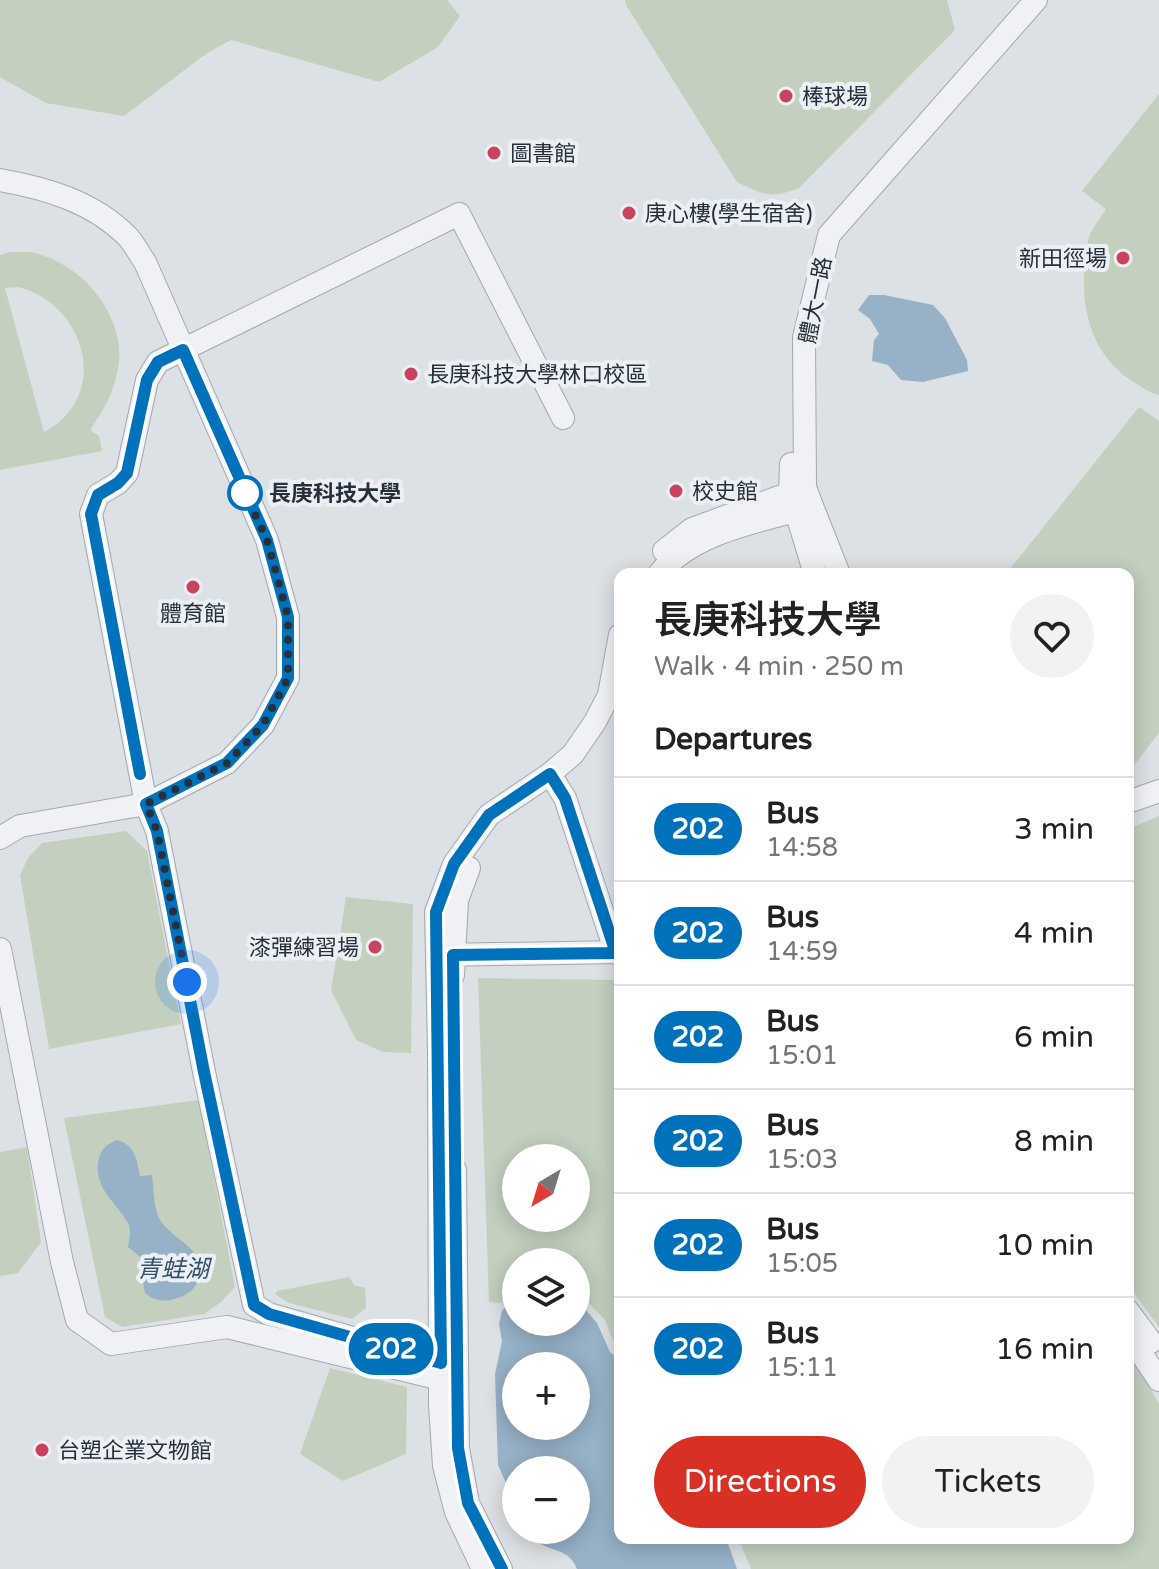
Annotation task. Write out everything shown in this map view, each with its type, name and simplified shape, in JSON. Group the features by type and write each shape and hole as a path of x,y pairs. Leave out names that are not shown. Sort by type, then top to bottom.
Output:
{"street":[{"name":"體大一路","path":"801,499 791,333 819,225 1015,0"},
{"name":"體大一路","path":"801,499 804,337 829,235 1036,0"},
{"path":"0,180 40,187 92,209 128,237 145,262 267,540 288,617 288,678 263,725 227,763 146,804 20,826 0,838"},
{"path":"446,1371 269,1314 254,1305 157,831 146,804 91,514 98,495 118,483 127,473 147,380 158,362 459,214 563,418"},
{"path":"649,568 673,542 692,529 801,499"},
{"path":"666,568 682,553 719,533 801,499"},
{"path":"801,499 814,568"},
{"path":"801,499 836,568"},
{"path":"554,779 595,722 609,695 614,668"},
{"path":"483,1569 456,1512 444,1466 445,956 465,874 497,828 554,779 583,761 614,711"},
{"path":"554,779 565,798 614,940"},
{"path":"1134,800 1159,791"},
{"path":"0,949 62,1262 77,1320 111,1344 227,1327 446,1371"},
{"path":"445,956 614,952"},
{"path":"1134,1319 1159,1353"},
{"path":"1134,1343 1159,1380"},
{"path":"446,1371 468,1503 501,1569"}],"green space":[{"path":"0,0 447,0 460,16 438,47 379,82 231,40 207,53 124,116 46,103 0,77"},
{"name":"棒球場","path":"625,0 947,0 955,30 799,188 781,194 768,194 737,182"},
{"name":"新田徑場","path":"1159,94 1159,395 1120,372 1096,341 1085,303 1085,262 1089,237 1106,209 1082,191"},
{"path":"28,252 51,259 83,279 107,309 119,344 119,362 109,398 90,430 99,436 102,451 0,470 0,255","holes":["18,287 41,297 60,312 74,331 82,352 84,375 78,397 65,416 44,432 5,288"]},
{"path":"1139,407 1159,421 1159,733 1134,765 1134,568 1011,568"},
{"path":"1159,816 1159,1327 1134,1293 1134,826"},
{"path":"126,831 147,851 181,1024 49,1049 20,875 28,858 42,843"},
{"name":"漆彈練習場","path":"346,897 413,904 411,1053 383,1052 356,1040 331,990"},
{"path":"478,978 614,980 614,1342 605,1320 590,1304 590,1248 502,1248 502,1302 489,1302"},
{"path":"199,1100 235,1287 204,1314 122,1327 105,1317 64,1118"},
{"path":"27,1147 41,1242 18,1273 0,1276 0,1152"},
{"path":"349,1277 354,1285 365,1288 366,1308 352,1319 289,1303 275,1294 277,1291"},
{"path":"1134,1361 1159,1404 1159,1569 751,1569 741,1544 1134,1544"},
{"path":"330,1368 407,1387 406,1454 343,1481 300,1454"}],"water":[{"path":"869,295 933,305 945,318 967,360 968,371 923,382 901,380 888,365 872,361 874,340 879,334 870,319 858,310"},
{"name":"青蛙湖","path":"117,1140 131,1149 140,1176 152,1175 155,1202 164,1226 195,1253 199,1261 201,1270 196,1285 181,1297 162,1301 145,1293 142,1276 138,1273 146,1261 128,1247 129,1226 107,1195 98,1172 102,1151"},
{"path":"502,1311 502,1336 590,1336 590,1315 614,1356 614,1544 728,1544 737,1569 577,1569 567,1556 542,1544 590,1544 590,1456 502,1456 502,1474 498,1465 495,1374 502,1341 499,1324"}],"bus line":[{"name":"202","path":"140,774 91,514 98,495 118,483 127,473 147,380 158,362 183,350 267,540 288,617 288,678 263,725 227,763 146,804 157,831 254,1305 269,1314 441,1363 436,912 454,864 489,815 550,774 565,798 581,841 614,947"},
{"name":"202","path":"502,1569 468,1503 458,1448 453,955 614,953"}],"place":[{"name":"棒球場","path":"786,96"},
{"name":"圖書館","path":"494,153"},
{"name":"庚心樓(學生宿舍)","path":"629,213"},
{"name":"新田徑場","path":"1123,258"},
{"name":"長庚科技大學林口校區","path":"411,374"},
{"name":"校史館","path":"676,491"},
{"name":"長庚科技大學","path":"245,493"},
{"name":"體育館","path":"193,587"},
{"name":"漆彈練習場","path":"375,947"},
{"name":"台塑企業文物館","path":"42,1450"}],"route":[{"path":"187,982 157,831 146,804 227,763 263,725 288,678 288,617 267,540 245,493"}]}
